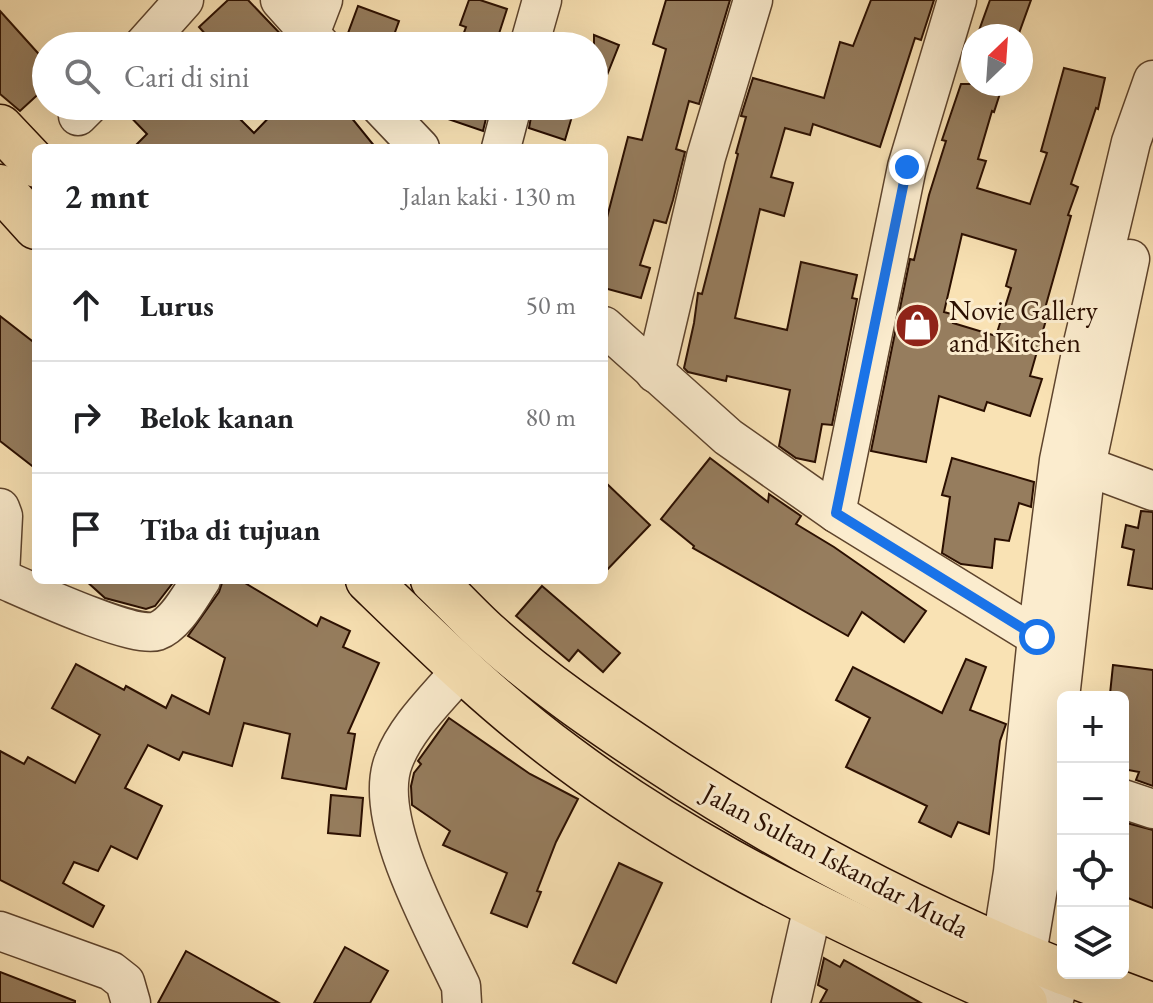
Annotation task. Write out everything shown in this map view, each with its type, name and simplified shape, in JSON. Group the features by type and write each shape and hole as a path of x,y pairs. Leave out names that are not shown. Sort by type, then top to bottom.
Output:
{"highway":[{"path":"0,127 32,161"},
{"path":"0,187 32,223"},
{"name":"Jalan Sultan Iskandar Muda","path":"372,584 460,671 567,757 715,855 813,906 1035,980 1146,1003"},
{"name":"Jalan Sultan Iskandar Muda","path":"437,584 489,636 589,715 734,811 1035,980"}],"street":[{"path":"155,32 184,0"},
{"path":"280,0 318,27"},
{"path":"533,32 542,0"},
{"path":"655,373 706,157 753,0"},
{"path":"836,513 907,167 957,0"},
{"path":"1058,763 1096,346 1131,142 1153,80"},
{"path":"393,120 416,144"},
{"path":"502,144 508,120"},
{"path":"1035,980 1013,872 1059,460 1151,176"},
{"path":"608,330 728,437 836,513 1037,637"},
{"path":"1086,466 1153,491"},
{"path":"0,508 3,516 0,576 128,628 155,632 170,624 198,584"},
{"path":"460,671 414,727 393,761 388,803 400,851 461,986 462,1003"},
{"path":"1035,980 1057,777"},
{"path":"1129,801 1153,809"},
{"path":"791,1003 813,906"},
{"path":"0,931 111,971 125,982 131,1003"}],"building":[{"path":"228,0 248,0 279,32 203,32 199,27"},
{"path":"469,0 480,0 507,9 500,32 464,32 466,27 460,25"},
{"path":"666,0 730,0 699,104 689,101 676,149 685,152 666,223 654,220 640,265 650,268 641,298 608,289 608,214 628,137 642,140 666,49 653,44"},
{"path":"871,0 934,0 921,40 915,38 880,147 813,124 810,135 785,128 771,177 793,183 784,216 760,209 735,318 787,330 801,262 857,275 852,298 857,299 832,425 822,424 815,462 796,458 779,446 790,390 727,376 726,381 688,372 684,368 698,293 702,294 738,154 746,117 741,116 753,78 824,98 840,42 853,46"},
{"path":"990,0 1031,0 1022,24 981,24"},
{"path":"358,6 399,21 395,32 348,32"},
{"path":"0,11 32,46 32,100 20,111 0,94"},
{"path":"608,41 619,45 608,72"},
{"path":"1064,68 1105,78 1098,109 1071,184 1078,187 1068,215 1071,216 1030,376 1042,379 1030,416 987,402 984,411 939,396 926,462 871,451 910,259 914,260 946,141 942,140 961,84 961,96 999,96 978,159 986,161 977,188 1030,204 1047,153 1041,151","holes":["962,234 1016,250 1006,286 1011,288 996,336 953,323 955,315 944,312"]},
{"path":"134,120 241,120 254,133 267,120 353,120 373,144 137,144 147,134"},
{"path":"451,120 486,120 483,131"},
{"path":"530,120 571,120 565,140 529,128"},
{"path":"0,316 32,341 32,466 0,441"},
{"path":"710,458 768,502 769,494 801,516 796,524 926,611 904,642 862,612 848,636 693,548 661,519"},
{"path":"952,458 1034,482 1031,507 1019,503 1009,541 995,539 992,568 961,564 942,553 950,497 942,495"},
{"path":"608,485 650,525 608,569"},
{"path":"1141,511 1153,512 1153,589 1128,585 1134,550 1122,547 1126,525 1138,528"},
{"path":"89,584 172,584 155,606 146,609 105,598"},
{"path":"222,584 247,584 317,626 321,617 350,631 343,647 379,663 348,733 355,734 346,789 282,778 290,734 244,723 232,766 183,752 179,760 148,745 125,788 162,806 137,859 111,846 98,871 74,862 63,883 104,906 93,927 0,880 0,751 24,764 28,757 75,783 100,735 52,708 76,664 166,708 172,695 209,714 225,658 188,636"},
{"path":"542,586 620,653 603,672 578,650 569,661 516,616"},
{"path":"966,659 986,667 970,710 1006,724 1000,741 989,834 958,822 951,837 919,822 927,806 846,767 870,718 836,700 853,667 942,713"},
{"path":"1113,665 1153,670 1153,786 1136,780 1139,772 1129,770 1129,691 1110,691"},
{"path":"449,718 530,774 578,799 556,842 527,927 491,913 507,873 443,845 450,831 412,805 411,786 414,773 421,764 418,761"},
{"path":"331,795 363,798 360,836 328,833"},
{"path":"1129,824 1153,830 1153,908 1129,898"},
{"path":"619,863 662,883 616,983 573,963"},
{"path":"345,947 388,971 370,1003 314,1003"},
{"path":"186,951 279,1003 158,1003"},
{"path":"824,958 840,967 844,960 921,1003 820,1003 827,990 818,985"},
{"path":"0,972 75,1001 75,1003 0,1003"}],"place":[{"name":"Novie Gallery and Kitchen","path":"918,326"}],"route":[{"path":"907,167 836,513 1037,637"}]}
